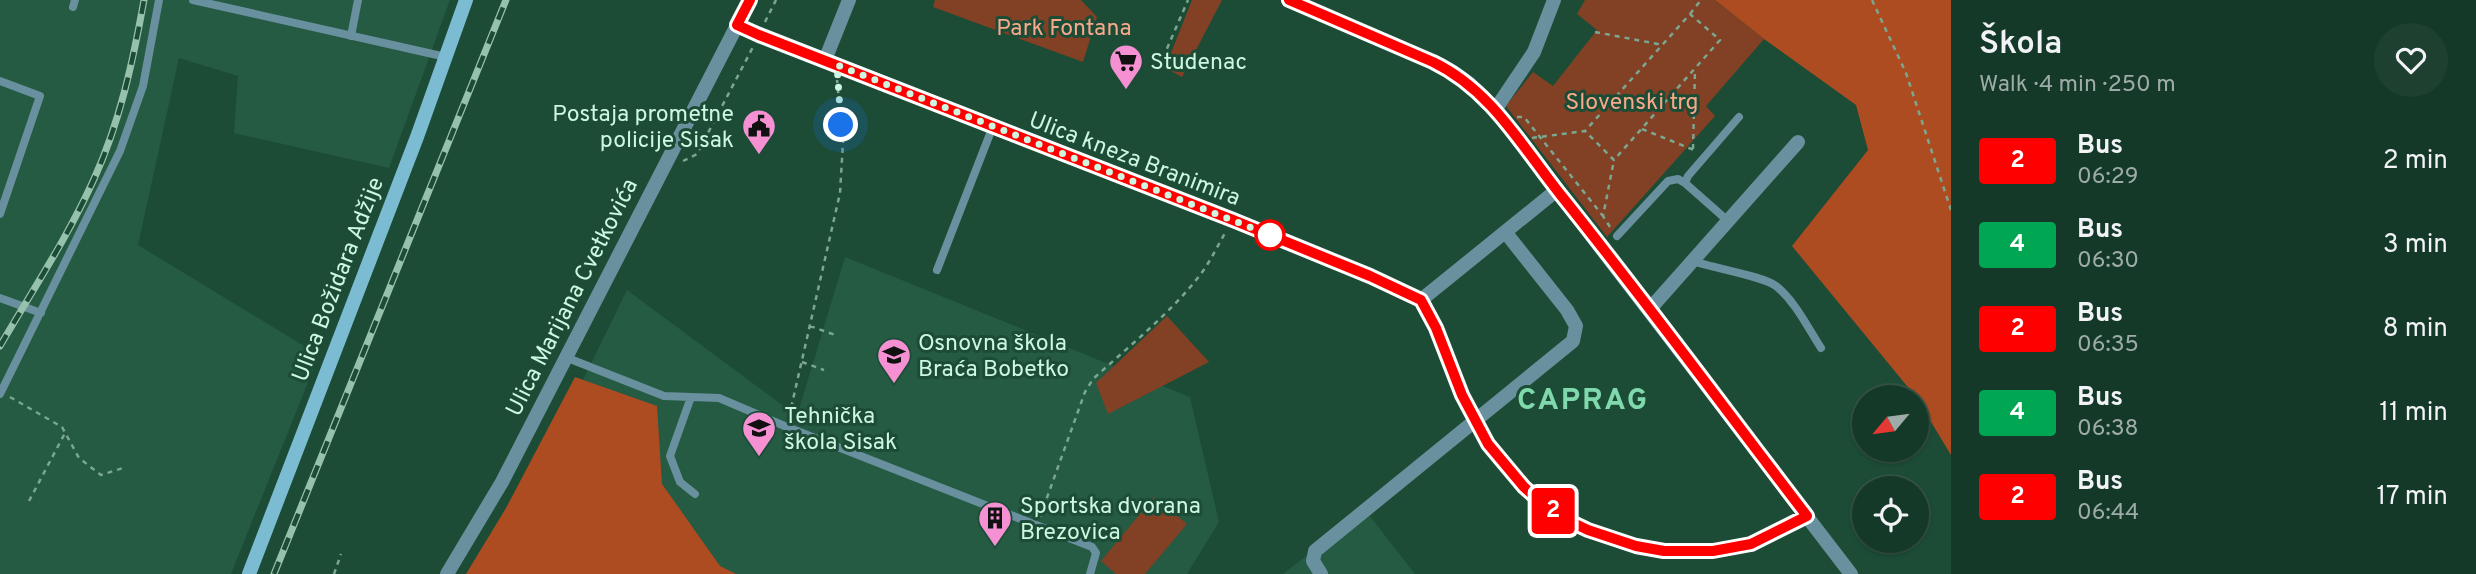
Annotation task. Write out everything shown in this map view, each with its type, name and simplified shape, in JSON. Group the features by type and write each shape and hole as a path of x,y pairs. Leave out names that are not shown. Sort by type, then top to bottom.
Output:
{"main road":[{"name":"Ulica Božidara Adžije","path":"249,574 466,0"}],"street":[{"name":"Ulica Marijana Cvetkovića","path":"447,574 502,482 750,0"},
{"path":"831,63 849,0"},
{"path":"1495,110 1534,52 1555,0"},
{"path":"1292,1 1452,71 1479,92 1851,574"},
{"name":"Ulica kneza Branimira","path":"737,25 1233,220 1370,276 1421,300"},
{"path":"1649,310 1797,142"},
{"path":"1557,190 1421,300 1433,321 1462,395 1488,444 1506,468 1542,503 1567,520 1628,544 1664,551 1733,548 1766,538 1807,516"},
{"path":"1321,574 1314,561 1315,551 1576,336 1576,326 1567,310 1506,233"}],"lane":[{"path":"1,392 120,151 143,86 159,0"},
{"path":"194,0 446,57"},
{"path":"351,36 358,0"},
{"path":"0,81 40,96 0,214"},
{"path":"1685,183 1688,176 1739,117"},
{"path":"937,270 993,127"},
{"path":"1614,233 1668,181 1678,179 1728,221"},
{"path":"1693,261 1776,286 1788,298 1821,348"},
{"path":"0,298 41,313"},
{"path":"565,358 664,396 719,398 1094,548 1095,558 1090,574"},
{"path":"691,397 670,456 680,482 695,494"}],"path":[{"path":"678,164 697,154 776,0"},
{"path":"1159,67 1188,0"},
{"path":"1530,138 1585,131 1701,0"},
{"path":"1872,0 1906,73 1951,210"},
{"path":"1603,216 1614,160 1720,40 1690,14"},
{"path":"1594,32 1663,45"},
{"path":"786,427 840,193 844,142 831,63"},
{"path":"1642,129 1693,149 1696,69"},
{"path":"1514,118 1524,117 1614,233"},
{"path":"1585,131 1614,160"},
{"path":"1037,527 1084,392 1093,379 1173,306 1201,273 1233,220"},
{"path":"810,326 838,336"},
{"path":"802,362 824,370"},
{"path":"1,392 62,427 79,458 101,475 126,467"},
{"path":"29,501 65,433"},
{"path":"334,574 341,554"}],"shaded area":[{"path":"0,0 450,0 389,168 234,133 238,76 179,58 138,245 319,355 231,574 0,574"},
{"path":"1715,0 1951,0 1951,455 1929,419 1929,385 1906,385 1792,246 1868,150 1856,105"},
{"path":"845,257 1190,397 1219,522 1187,574 711,574 580,386 627,290 797,416"},
{"path":"575,377 657,406 662,484 720,566 736,574 466,574 506,508"},
{"path":"1365,510 1415,574 1283,574"}],"green space":[{"name":"Park Fontana","path":"935,0 1081,0 1097,17 1083,62 933,7"},
{"path":"1192,0 1222,0 1182,77 1165,68"},
{"name":"Slovenski trg","path":"1585,0 1715,0 1764,39 1706,106 1715,116 1607,237 1506,106 1533,72 1553,86 1597,30 1577,14"},
{"path":"1167,316 1209,362 1108,414 1096,383"},
{"path":"1154,497 1187,524 1145,574 1116,574 1101,561"}],"railway":[{"path":"0,346 73,222 94,179 125,91 144,0"},
{"path":"274,574 506,0"}],"bus line":[{"name":"2","path":"750,0 737,25 759,35 1233,220 1370,276 1421,300 1430,314 1462,395 1488,444 1524,487 1567,520 1605,537 1636,546 1690,552 1751,544 1807,516 1574,211 1479,92 1452,71 1289,0"}],"place":[{"name":"Studenac","path":"1126,91"},
{"name":"Postaja prometne policije Sisak","path":"759,156"},
{"name":"Osnovna škola Braća Bobetko","path":"894,385"},
{"name":"Tehnička škola Sisak","path":"759,458"},
{"name":"Sportska dvorana Brezovica","path":"995,548"}],"district":[{"name":"CAPRAG","path":"1583,399"}],"route":[{"path":"841,125 837,65 1270,235"}]}
